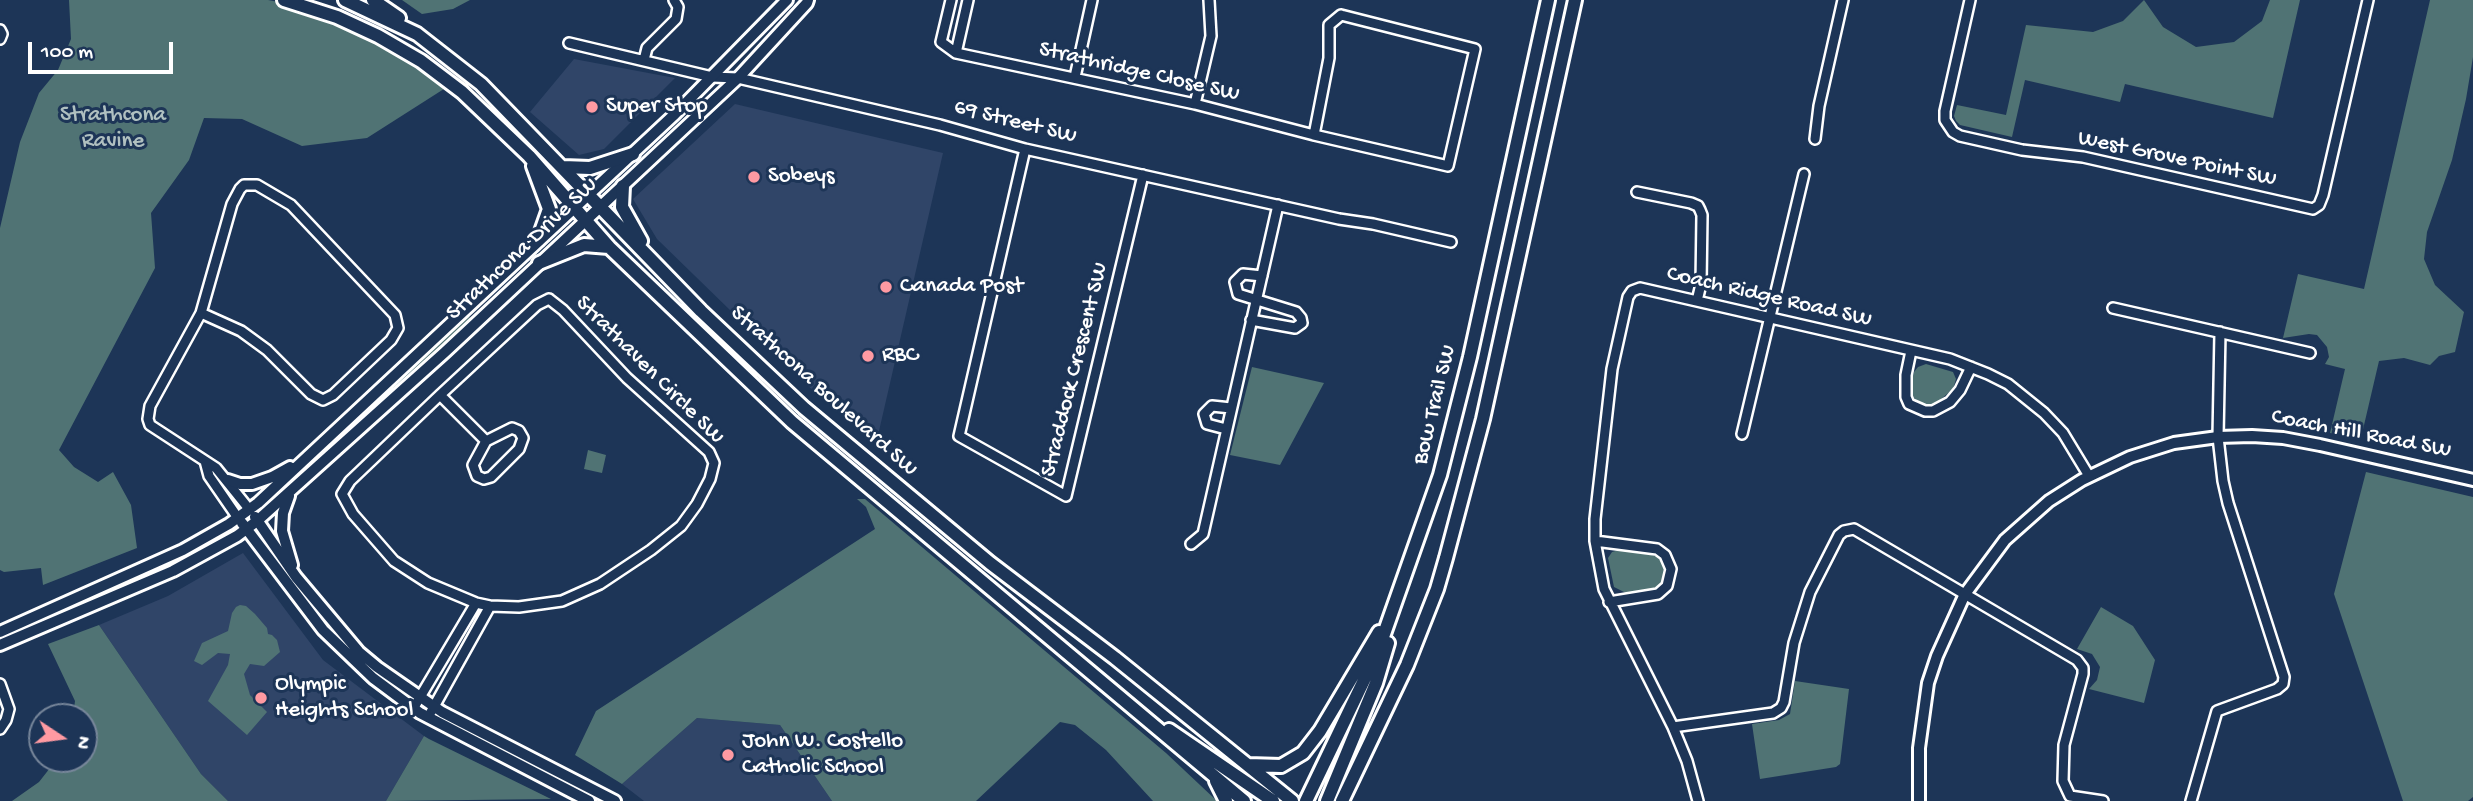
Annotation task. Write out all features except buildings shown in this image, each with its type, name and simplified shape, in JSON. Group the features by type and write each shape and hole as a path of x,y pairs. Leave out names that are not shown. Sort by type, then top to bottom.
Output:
{"main road":[{"path":"284,0 337,17"},
{"name":"Strathcona Boulevard SW","path":"343,0 417,34 481,84 745,353 872,466 1009,578 1115,658 1292,801"},
{"path":"373,0 417,34"},
{"name":"Bow Trail SW","path":"1306,801 1358,695 1395,608 1440,475 1457,412 1548,0"},
{"name":"Bow Trail SW","path":"1345,797 1407,665 1437,589 1483,419 1575,0"},
{"name":"Strathcona Boulevard SW","path":"337,17 378,36 421,61 474,103 529,156 609,247 792,422 1244,801"},
{"path":"563,167 590,168 633,154"},
{"path":"529,156 549,209 538,240"},
{"path":"622,186 622,207 657,265"},
{"path":"539,263 584,245 609,247"},
{"path":"1247,765 1281,766 1303,753 1320,731 1395,608"},
{"path":"1327,801 1386,655 1395,608"},
{"path":"1117,693 1272,801"},
{"path":"1214,778 1226,801"}],"street":[{"path":"337,17 343,0"},
{"path":"643,60 647,48 676,19 678,8 674,0"},
{"name":"Strathcona Drive SW","path":"0,632 161,561 238,518 323,443 633,154 787,0"},
{"name":"Strathcona Drive SW","path":"0,645 173,571 204,555 257,521 290,494 738,79 808,0"},
{"path":"951,0 941,42 956,53 968,0"},
{"path":"1075,77 1092,0"},
{"path":"1195,104 1212,36 1209,0"},
{"path":"1815,139 1819,106 1843,0"},
{"name":"West Grove Point SW","path":"1970,0 1945,111 1945,120 1953,132 2022,150 2083,158 2313,209 2319,205 2323,195 2368,0"},
{"name":"Strathridge Close SW","path":"956,53 1195,104 1314,135 1448,166 1475,49 1341,15 1329,25 1329,58 1314,135"},
{"path":"0,30 0,39"},
{"name":"69 Street SW","path":"569,43 712,77 738,79 940,125 1025,149 1451,242"},
{"name":"Straddock Crescent SW","path":"1025,149 959,436 1066,496 1143,175"},
{"path":"1742,434 1804,174"},
{"path":"201,313 241,331 267,350 312,394 323,400 333,395 391,340 398,328 395,316 302,215 282,199 257,185 244,185 235,195 201,313 150,406 148,419 150,425 205,460 228,480 296,577 359,652 421,699 430,712"},
{"path":"1637,192 1698,206 1703,215 1701,284 1697,301"},
{"path":"1191,544 1203,534 1278,205"},
{"path":"1251,320 1295,328 1302,323 1296,312 1238,294 1235,282 1243,274 1262,276"},
{"name":"Coach Ridge Road SW","path":"1698,801 1688,761 1673,727 1609,602 1600,573 1595,541 1595,519 1612,369 1629,293 1640,288 1950,359 1971,367 2008,384 2044,413 2070,443 2089,476"},
{"name":"Strathaven Circle SW","path":"549,299 563,310 627,378 709,452 714,463 710,479 697,504 681,526 600,584 562,601 519,607 476,603 428,583 394,561 353,514 342,494 350,481 440,395 537,305 549,299"},
{"path":"2113,308 2309,353"},
{"path":"2191,801 2217,711 2277,689 2283,684 2284,677 2228,503 2221,467 2218,437 2220,332"},
{"path":"1911,351 1906,375 1906,397 1909,404 1925,411 1933,411 1950,402 1960,390 1971,367"},
{"path":"440,395 486,442"},
{"path":"1226,429 1207,424 1204,414 1212,406 1231,408"},
{"path":"512,428 519,431 523,438 519,449 492,477 484,479 477,476 472,465 486,442 512,428"},
{"name":"Coach Hill Road SW","path":"1919,801 1919,748 1928,683 1965,594 1988,561 2022,524 2049,501 2089,476 2146,451 2174,443 2218,437 2283,438 2473,480"},
{"path":"228,480 246,485 272,477 323,443"},
{"path":"205,460 209,476 238,518 323,630 373,678 413,709 430,712 589,801"},
{"path":"290,494 283,513 282,531 296,577"},
{"path":"1673,727 1773,713 1781,708 1794,643 1817,577 1839,535 1844,531 1857,530 2080,664 2083,674 2064,745 2063,781 2070,796 2103,801"},
{"path":"1595,541 1657,549 1665,555 1671,569 1667,586 1658,594 1609,602"},
{"path":"413,709 476,603"},
{"path":"430,712 490,606"},
{"path":"0,684 9,709 0,729"},
{"path":"575,792 615,801"}],"shaded area":[{"path":"574,59 675,78 604,149 579,155 530,112"},
{"path":"735,104 943,153 876,444 807,385 657,239 633,199"},
{"name":"Olympic Heights School","path":"243,553 323,660 424,736 386,801 228,801 201,774 99,625 168,596"},
{"name":"John W. Costello Catholic School","path":"697,718 780,725 832,801 644,801 622,784"}],"green space":[{"name":"Strathcona Ravine","path":"69,0 268,0 284,3 363,33 423,68 447,87 367,138 302,146 242,119 204,118 189,160 151,213 155,268 59,450 74,467 98,482 113,472 131,505 137,548 43,585 41,568 4,572 0,570 0,228 20,142 39,93 58,70 71,39"},
{"path":"402,0 470,0 453,9 422,14"},
{"path":"2144,0 2163,27 2196,47 2234,42 2262,21 2270,0 2300,0 2273,118 2125,84 2120,102 2025,80 2012,137 1960,125 1956,121 1954,116 1957,105 2006,115 2026,25 2093,32 2123,21"},
{"path":"2430,0 2473,0 2473,57 2466,99 2452,160 2427,232 2424,259 2435,285 2464,312 2455,352 2439,356 2430,365 2404,358 2379,361 2361,438 2330,433 2345,369 2325,364 2329,357 2327,347 2317,335 2283,338 2298,274 2364,289"},
{"path":"467,314 470,318 448,341 367,417 364,414"},
{"path":"1926,364 1953,372 1956,379 1953,389 1934,405 1920,403 1909,389 1914,372"},
{"path":"1252,367 1324,383 1280,465 1230,455"},
{"path":"588,450 606,455 602,473 584,469"},
{"path":"2366,472 2473,497 2473,797 2468,801 2403,801 2334,594"},
{"path":"857,499 865,499 1166,753 1217,801 1153,801 1106,750 1075,725 1060,722 976,801 832,801 780,725 697,718 622,784 575,755 596,711 875,529 866,507"},
{"path":"1622,549 1656,556 1665,565 1664,581 1655,588 1626,593 1614,587 1608,558 1612,552"},
{"path":"140,574 143,578 0,642 0,636"},
{"path":"240,605 246,606 267,628 268,634 277,640 280,652 264,666 250,664 244,674 250,695 267,712 247,735 208,701 228,665 230,654 218,653 202,665 194,661 202,643 228,631 232,613"},
{"path":"2101,607 2133,626 2155,660 2144,703 2089,689 2097,680 2100,667 2092,654 2077,649"},
{"path":"99,625 201,774 228,801 12,801 39,782 46,773 98,773 98,703 75,703 48,644"},
{"path":"1795,681 1849,689 1840,764 1836,767 1760,779 1752,724 1779,720 1790,714"},
{"path":"424,736 429,739 551,799 386,801"}],"place":[{"name":"Super Stop","path":"592,107"},
{"name":"Sobeys","path":"754,177"},
{"name":"Canada Post","path":"886,287"},
{"name":"RBC","path":"868,356"},
{"name":"Olympic Heights School","path":"261,698"},
{"name":"John W. Costello Catholic School","path":"728,755"}]}
